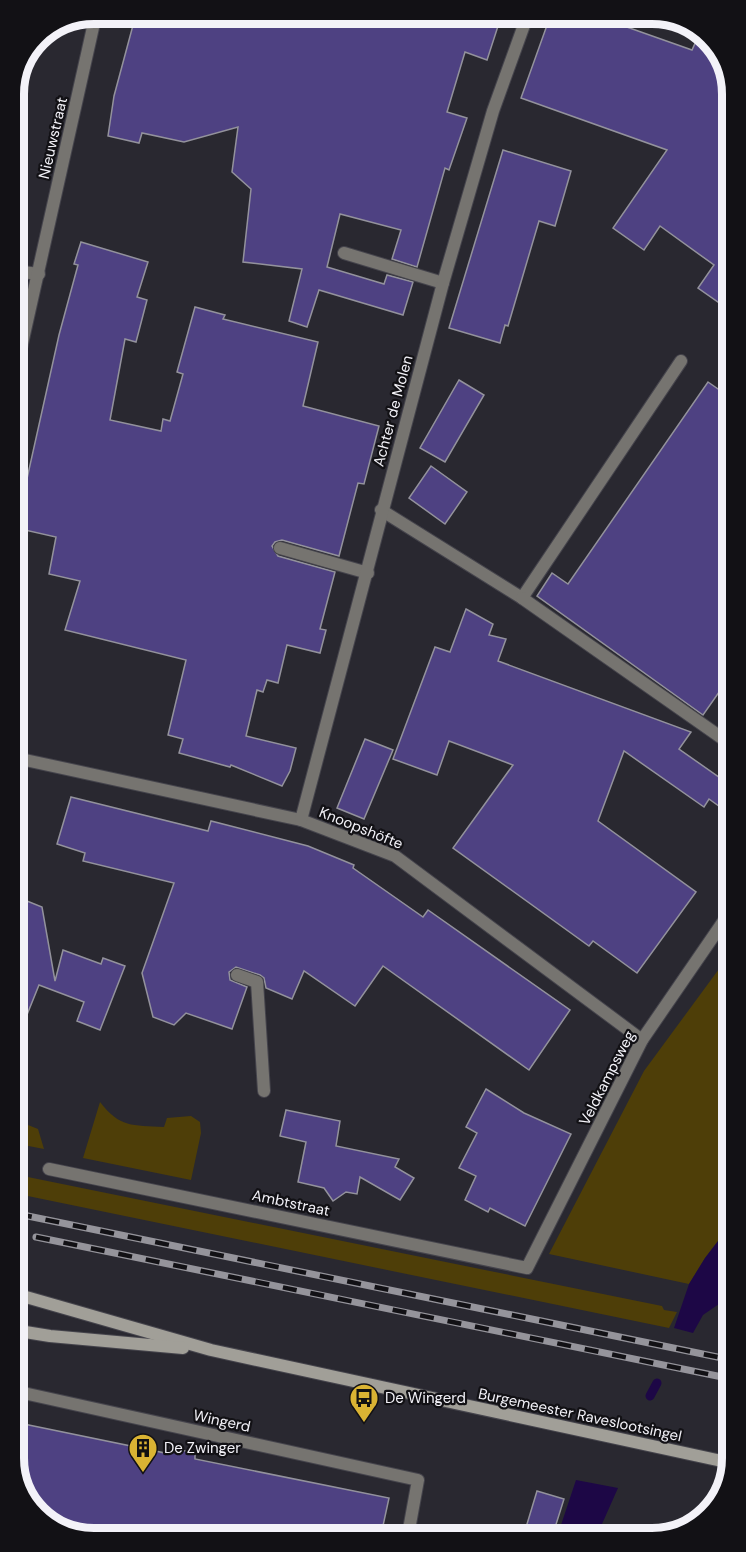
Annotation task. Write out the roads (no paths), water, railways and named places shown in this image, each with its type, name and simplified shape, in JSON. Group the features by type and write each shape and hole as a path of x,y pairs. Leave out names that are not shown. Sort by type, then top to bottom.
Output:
{"main road":[{"name":"Burgemeester Raveslootsingel","path":"24,1296 211,1350 722,1461"},
{"name":"Burgemeester Raveslootsingel","path":"24,1332 211,1350"}],"street":[{"name":"Nieuwstraat","path":"24,337 94,24"},
{"name":"Achter de Molen","path":"301,820 368,573 381,510 443,283 493,111 524,24"},
{"path":"344,253 443,283"},
{"path":"24,272 39,274"},
{"path":"522,598 681,361"},
{"path":"381,510 522,598 722,737"},
{"path":"280,548 368,573"},
{"name":"Knoopshöfte","path":"24,760 301,820 395,856 642,1040"},
{"name":"Veldkampsweg","path":"527,1268 642,1040 722,924"},
{"path":"237,975 257,982 264,1091"},
{"name":"Ambtstraat","path":"49,1169 527,1268"},
{"name":"Wingerd","path":"24,1393 418,1480 409,1528"}],"waterway":[{"path":"650,1396 657,1383"}],"railway":[{"path":"24,1215 722,1358"},
{"path":"36,1237 722,1377"}],"place":[{"name":"De Wingerd","path":"364,1424"},
{"name":"De Zwinger","path":"143,1474"}]}
